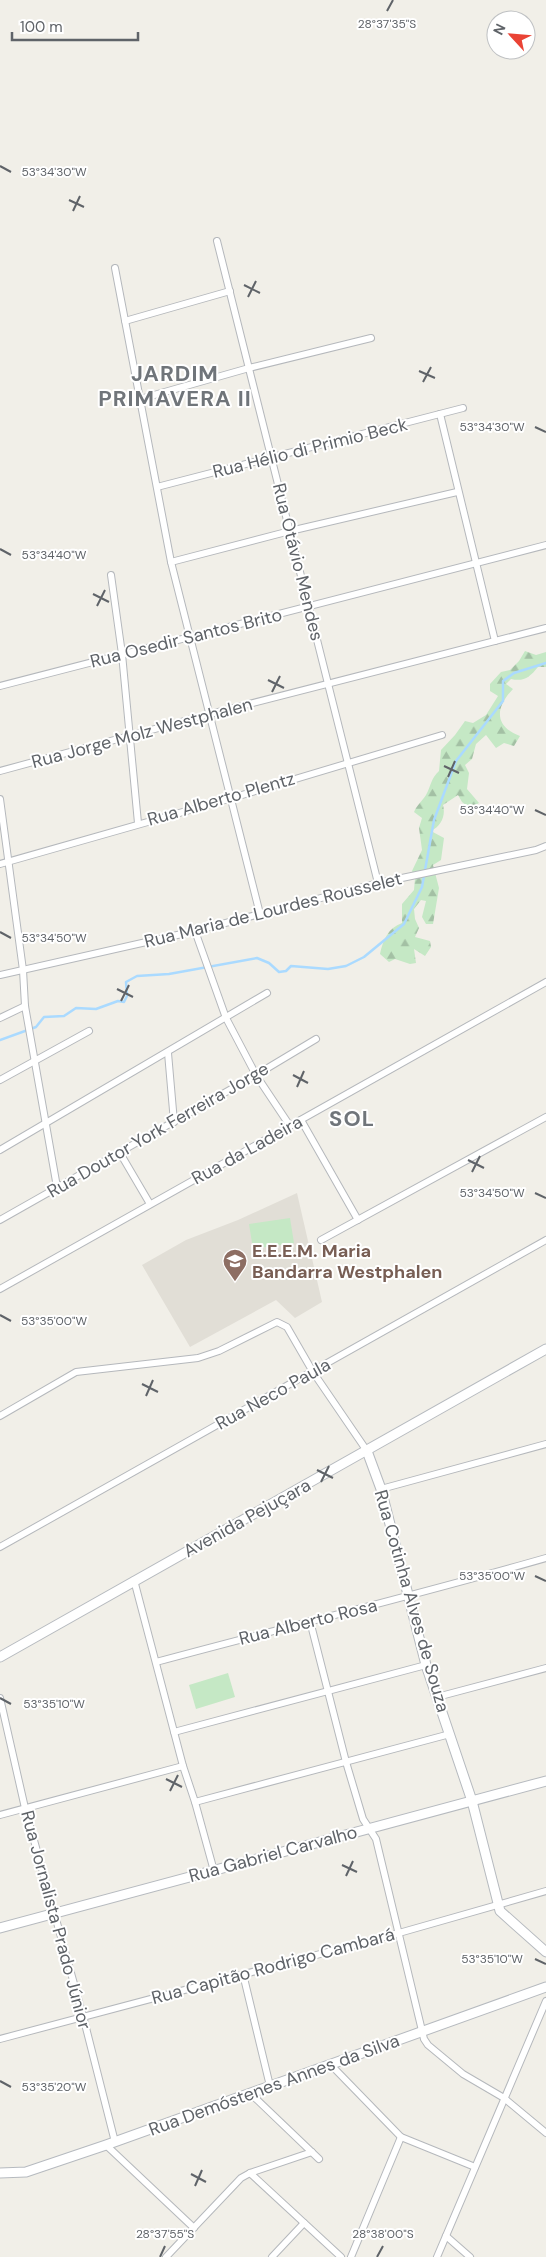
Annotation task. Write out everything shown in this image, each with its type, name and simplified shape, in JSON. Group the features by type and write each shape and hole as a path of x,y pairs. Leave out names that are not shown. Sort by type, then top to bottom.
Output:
{"street":[{"name":"Rua Otávio Mendes","path":"217,241 378,883"},
{"path":"114,268 171,562 260,914"},
{"path":"125,321 230,291"},
{"path":"140,399 249,368 371,338"},
{"name":"Rua Hélio di Primio Beck","path":"157,487 463,408"},
{"path":"440,414 495,641"},
{"path":"171,562 290,531 458,492"},
{"name":"Rua Osedir Santos Brito","path":"0,686 546,545"},
{"path":"111,575 122,654 138,823"},
{"name":"Rua Jorge Molz Westphalen","path":"0,771 210,714 546,628"},
{"name":"Rua Alberto Plentz","path":"0,864 138,823 232,798 442,735"},
{"path":"0,799 24,970 26,1006 57,1188"},
{"name":"Rua Maria de Lourdes Rousselet","path":"0,975 195,931 378,883 536,850 546,846"},
{"path":"195,931 226,1018 256,1075 290,1126"},
{"name":"Rua da Ladeira","path":"0,1289 546,982"},
{"path":"0,1150 168,1053 267,993"},
{"path":"0,1018 26,1006"},
{"path":"0,1080 89,1030"},
{"name":"Rua Doutor York Ferreira Jorge","path":"0,1220 256,1075 316,1038"},
{"path":"168,1053 174,1122"},
{"path":"322,1240 546,1117"},
{"path":"301,1120 358,1220"},
{"path":"120,1153 150,1204"},
{"name":"Rua Neco Paula","path":"0,1547 546,1240"},
{"name":"Rua Cotinha Alves de Souza","path":"0,1416 76,1372 198,1358 219,1351 277,1322 288,1328 313,1372 367,1451 381,1489 410,1596 426,1665 472,1801 498,1905"},
{"name":"Avenida Pejuçara","path":"0,1657 546,1349"},
{"path":"381,1489 546,1444"},
{"name":"Rua Alberto Rosa","path":"156,1662 310,1620 410,1596 546,1558"},
{"path":"134,1580 182,1766 195,1802 214,1871"},
{"path":"310,1620 326,1692 346,1762 364,1819 376,1839 422,2032 428,2045 462,2074 504,2098 546,2133"},
{"path":"174,1732 426,1665"},
{"path":"438,1697 546,1668"},
{"name":"Rua Jornalista Prado Júnior","path":"0,1698 25,1808 83,2016 115,2142"},
{"path":"195,1802 450,1734"},
{"path":"0,1815 182,1766"},
{"name":"Rua Gabriel Carvalho","path":"0,1928 546,1780"},
{"name":"Rua Capitão Rodrigo Cambará","path":"0,2039 399,1933 546,1891"},
{"path":"498,1905 503,1915 546,1952"},
{"path":"243,1974 270,2086"},
{"name":"Rua Demóstenes Annes da Silva","path":"0,2172 26,2172 115,2142 546,1987"},
{"path":"437,2257 546,2001"},
{"path":"331,2065 401,2137 474,2167"},
{"path":"250,2093 319,2159"},
{"path":"351,2257 401,2137"},
{"path":"106,2145 194,2228"},
{"path":"166,2257 241,2178 250,2173 312,2152"},
{"path":"250,2173 341,2257"},
{"path":"272,2257 304,2222"},
{"path":"446,2236 470,2257"}],"shaded area":[{"name":"E.E.E.M. Maria Bandarra Westphalen","path":"297,1193 322,1302 295,1318 276,1300 190,1347 142,1265 186,1240 238,1220"}],"green space":[{"path":"525,651 536,655 546,652 546,667 538,667 526,678 520,680 511,679 506,684 513,689 503,703 500,716 505,727 520,736 514,746 504,743 496,748 486,735 476,744 472,759 465,765 469,773 467,789 479,803 470,808 462,802 458,795 443,805 444,813 442,820 431,831 444,838 441,860 433,865 439,888 433,924 426,924 422,917 426,901 421,900 414,909 415,919 419,928 415,937 430,941 431,947 425,956 414,949 416,963 410,964 395,959 389,962 380,954 381,949 390,931 402,923 402,904 414,890 415,878 412,871 422,850 419,828 422,818 414,812 439,771 441,750 465,721 473,723 486,715 498,696 490,691 490,684 501,672 510,670"},
{"path":"290,1218 294,1243 253,1249 249,1224"},
{"path":"228,1673 235,1697 196,1709 189,1685"}],"waterway":[{"path":"0,1040 36,1027 44,1017 64,1016 76,1008 96,1009 118,1001 124,1002 127,996 126,982 137,976 169,974 257,958 269,963 279,972 286,971 291,966 328,969 346,966 364,957 404,924 422,887 434,820 456,761 503,701 503,681 514,673 546,663"}],"place":[{"name":"E.E.E.M. Maria Bandarra Westphalen","path":"235,1282"}],"district":[{"name":"JARDIM PRIMAVERA II","path":"175,386"},
{"name":"SOL","path":"352,1118"}]}
